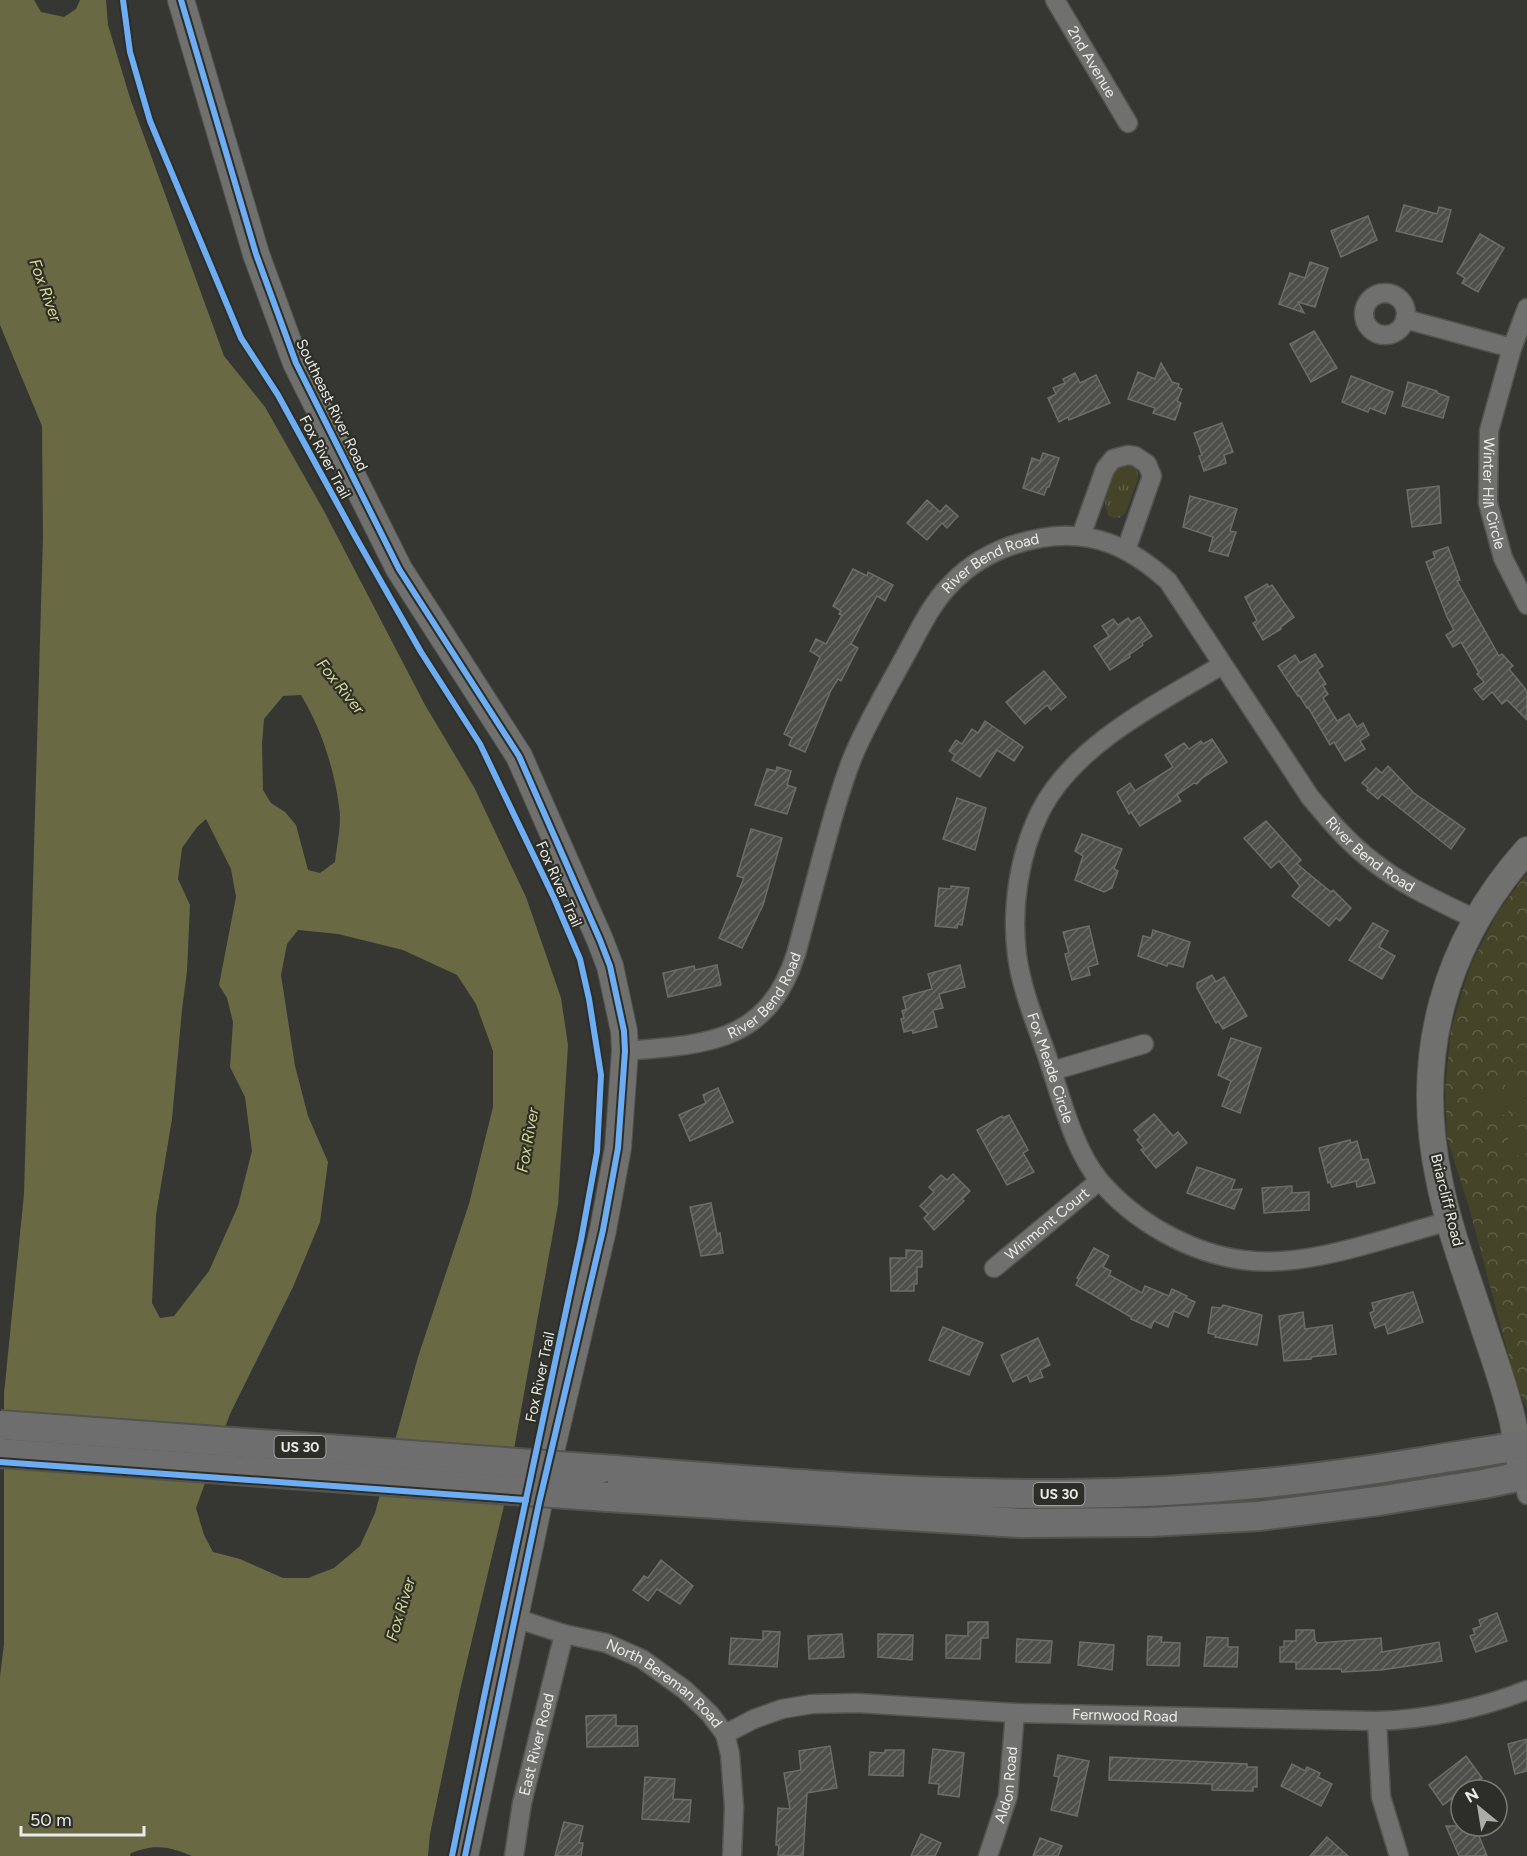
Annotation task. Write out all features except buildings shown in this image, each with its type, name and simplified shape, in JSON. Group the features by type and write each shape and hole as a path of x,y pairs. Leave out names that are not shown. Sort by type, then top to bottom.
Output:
{"main road":[{"name":"US 30","path":"0,1425 936,1492 1044,1494 1121,1493 1284,1482 1522,1445"},
{"name":"US 30","path":"0,1453 607,1497 1020,1523 1150,1522 1260,1516 1526,1482"}],"street":[{"name":"Southeast River Road","path":"182,0 256,254 296,363 399,569 519,756 610,966 620,1010 625,1051 618,1148 603,1230 539,1503 465,1856"},
{"name":"2nd Avenue","path":"1055,0 1128,123"},
{"name":"Winter Hill Circle","path":"1527,308 1512,348 1489,431 1488,502 1503,558 1527,605"},
{"path":"1405,319 1512,348"},
{"path":"1080,536 1106,466 1117,457 1134,456 1147,465 1152,476 1126,550"},
{"name":"River Bend Road","path":"625,1051 688,1046 728,1035 749,1023 779,993 789,975 796,954 835,809 854,753 872,716 932,610 949,585 985,557 1005,547 1028,540 1080,536 1107,541 1148,563 1168,581 1310,797 1332,824 1375,864 1477,920"},
{"name":"Fox Meade Circle","path":"1222,665 1133,719 1074,766 1054,790 1030,835 1021,869 1017,903 1015,932 1017,957 1063,1109 1099,1181 1148,1224 1183,1242 1215,1254 1243,1260 1284,1262 1320,1256 1450,1221"},
{"name":"Briarcliff Road","path":"1526,1482 1522,1445 1439,1180 1432,1134 1431,1085 1434,1038 1445,990 1461,947 1509,870 1527,850"},
{"path":"1052,1071 1144,1044"},
{"name":"Winmont Court","path":"994,1268 1099,1181"},
{"name":"North Bereman Road","path":"515,1618 564,1634 606,1643 642,1659 685,1690 710,1714 725,1734 730,1754 734,1807 732,1856"},
{"name":"East River Road","path":"514,1856 522,1803 564,1634"},
{"name":"Fernwood Road","path":"725,1734 754,1719 782,1709 812,1704 857,1703 1015,1713 1377,1721 1403,1720 1451,1713 1497,1701 1527,1690"},
{"name":"Aldon Road","path":"988,1856 1008,1796 1015,1713"},
{"path":"1377,1721 1381,1797 1399,1856"}],"green space":[{"path":"1131,463 1138,477 1129,505 1121,517 1113,518 1108,515 1105,503 1114,471 1117,467"},
{"path":"1527,873 1527,1408 1517,1388 1469,1207 1447,1138 1445,1090 1451,1029 1471,964 1498,912"},
{"path":"1514,1070 1527,1092 1527,1101 1518,1106 1501,1078"},
{"path":"1492,1084 1509,1112 1496,1119 1479,1091"},
{"path":"1515,1121 1527,1141 1527,1152 1519,1157 1502,1128"}],"water":[{"name":"Fox River","path":"0,0 34,0 41,12 64,17 76,9 80,0 106,0 108,25 130,98 224,356 265,407 324,511 425,705 474,787 526,897 561,998 568,1045 558,1205 503,1510 460,1690 430,1834 428,1856 192,1856 168,1848 155,1847 131,1853 130,1856 0,1856 0,1677 4,1644 4,1394 24,1194 43,536 42,426 0,325","holes":["301,695 326,749 334,777 340,813 335,862 320,873 308,870 296,825 285,812 271,803 263,790 264,719 283,696","206,819 231,869 236,897 219,985 227,998 233,1022 230,1067 245,1097 252,1151 238,1206 209,1271 174,1316 160,1318 152,1303 156,1215 172,1119 187,971 190,905 178,879 182,848 197,827","298,930 338,934 403,950 457,975 476,1004 493,1051 493,1107 469,1204 418,1357 375,1513 360,1546 334,1568 308,1578 283,1578 240,1559 213,1552 204,1535 196,1508 230,1414 293,1287 320,1222 328,1162 308,1116 295,1066 281,975 287,944"]}],"cycle path":[{"name":"Fox River Trail","path":"123,0 130,52 150,121 241,338 278,395 421,652 480,744 554,898 580,959 589,999 601,1075 597,1152 581,1240 452,1856"},
{"name":"Fox River Trail","path":"181,0 256,254 296,363 399,569 519,756 610,966 624,1031 625,1051 618,1148 603,1230 539,1503 465,1856"},
{"path":"0,1462 526,1500"}]}
